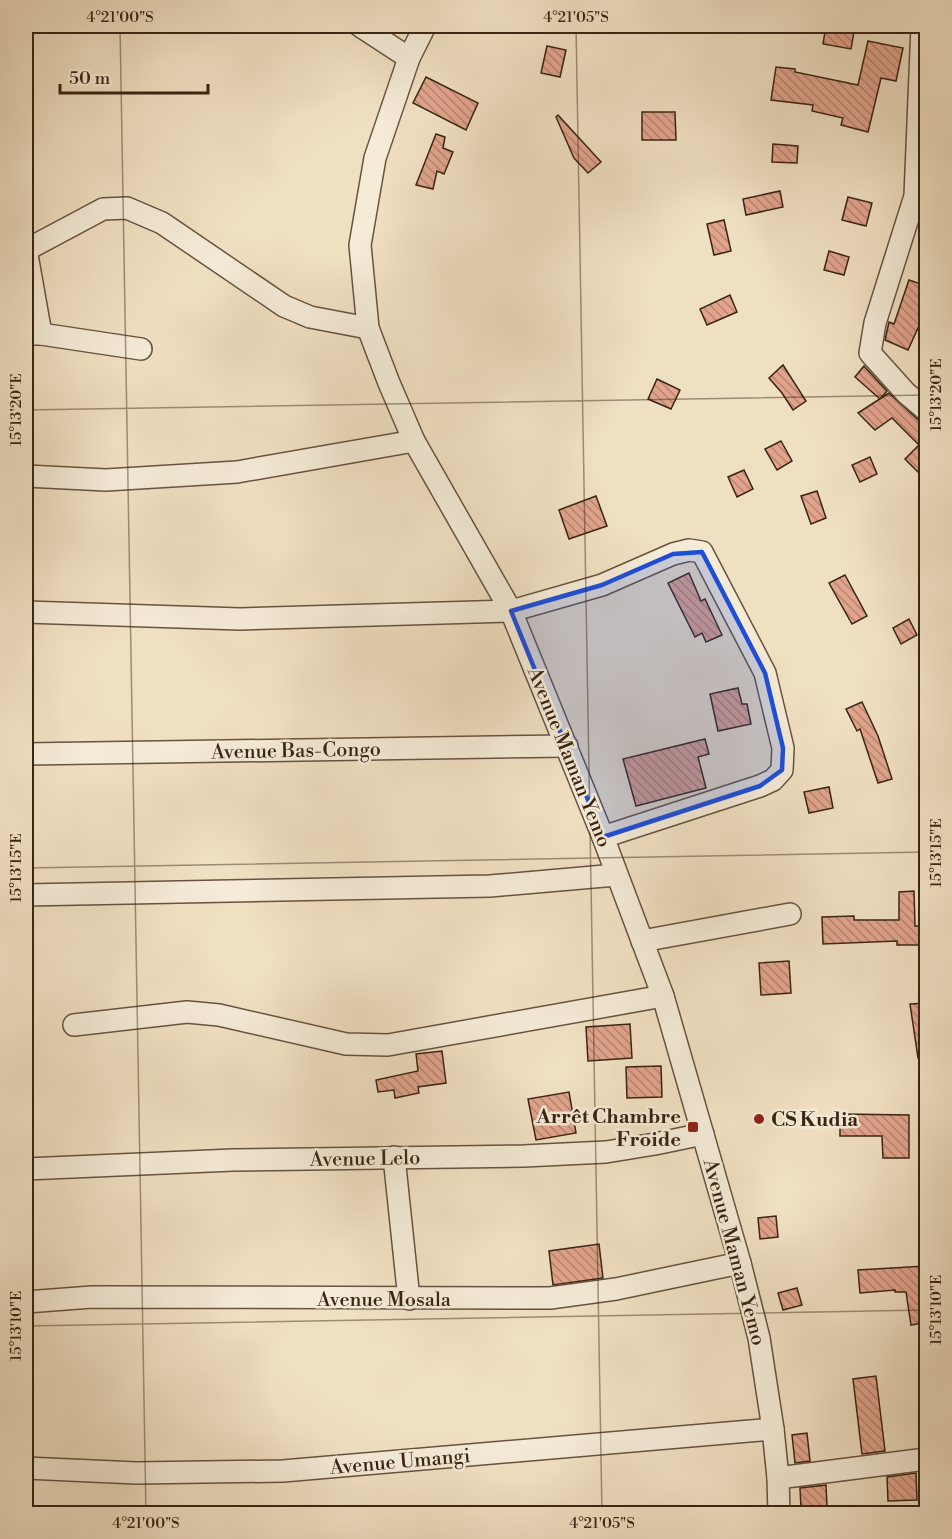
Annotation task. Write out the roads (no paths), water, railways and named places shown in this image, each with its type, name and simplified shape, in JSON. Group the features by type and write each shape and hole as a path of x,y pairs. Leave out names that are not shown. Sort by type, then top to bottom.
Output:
{"street":[{"path":"360,26 409,57"},
{"name":"Avenue Maman Yemo","path":"425,26 409,57 375,158 360,245 368,328 414,441 511,611 603,837 663,996 740,1263 759,1338 773,1429 779,1514"},
{"path":"922,26 915,196 875,323 870,353 906,393 927,410"},
{"path":"141,349 33,334 26,249 103,209 127,208 162,223 284,306 310,317 368,328"},
{"path":"26,476 106,480 237,472 414,441"},
{"path":"26,612 240,619 511,611 602,585 673,554 689,550 702,552 765,673 783,748 782,770 773,780 760,786 603,837"},
{"name":"Avenue Bas-Congo","path":"26,754 567,746"},
{"path":"26,895 490,886 616,875"},
{"path":"642,941 790,914"},
{"path":"74,1025 187,1012 219,1015 346,1044 388,1045 663,996"},
{"name":"Avenue Lelo","path":"26,1168 221,1160 524,1156 606,1152 703,1134"},
{"path":"394,1157 409,1299"},
{"name":"Avenue Mosala","path":"26,1302 92,1297 550,1298 616,1289 740,1263"},
{"name":"Avenue Umangi","path":"26,1468 136,1473 283,1471 773,1429"},
{"path":"778,1478 927,1458"}],"place":[{"name":"CS Kudia","path":"759,1119"},
{"name":"Arrêt Chambre Froide","path":"693,1127"}]}
